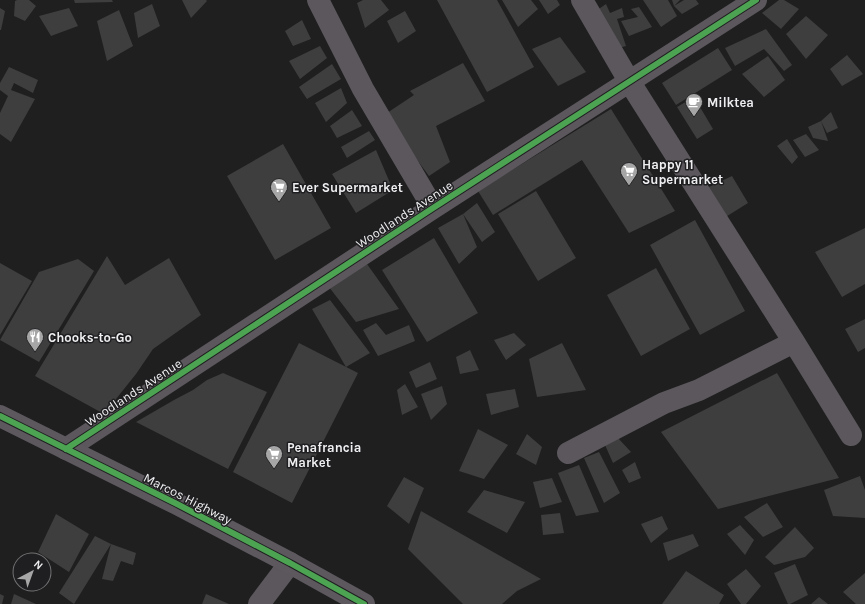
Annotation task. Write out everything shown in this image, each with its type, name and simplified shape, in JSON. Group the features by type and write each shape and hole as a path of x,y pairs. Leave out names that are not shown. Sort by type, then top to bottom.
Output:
{"main road":[{"name":"Marcos Highway","path":"0,416 177,504 290,563 364,604"}],"street":[{"path":"318,0 363,88 433,208"},
{"path":"582,0 629,81 851,434"},
{"name":"Woodlands Avenue","path":"66,449 433,208 756,0"},
{"path":"568,453 664,403 699,390 794,342"},
{"path":"259,604 290,563"}],"building":[{"path":"29,0 36,6 25,21 14,16 15,1"},
{"path":"74,0 112,0 113,2 75,3"},
{"path":"182,0 206,0 207,1 191,18"},
{"path":"363,0 381,0 389,10 365,28 357,3"},
{"path":"437,0 497,0 534,67 487,92"},
{"path":"502,0 531,0 538,9 518,27"},
{"path":"539,0 557,0 560,5 548,14"},
{"path":"643,0 668,0 677,16 661,27"},
{"path":"672,0 680,0 674,6"},
{"path":"684,0 696,0 699,4 682,14 674,6"},
{"path":"779,0 784,0 799,9 781,29 762,13"},
{"path":"152,4 160,26 138,38 134,13"},
{"path":"606,4 610,13 622,8 624,17 617,19 626,46 612,50 593,13"},
{"path":"639,7 652,27 629,36 621,21 638,17 631,9"},
{"path":"0,8 5,11 1,30 0,30"},
{"path":"69,8 78,26 51,36 39,16"},
{"path":"119,10 133,46 107,61 97,21"},
{"path":"405,11 416,31 398,43 387,21"},
{"path":"806,16 828,35 806,59 786,34"},
{"path":"302,20 311,39 293,46 285,31"},
{"path":"766,29 792,65 784,71 764,49 735,66 725,48"},
{"path":"560,37 586,72 558,86 532,49"},
{"path":"320,46 327,58 300,79 289,61"},
{"path":"718,48 732,70 676,105 662,83"},
{"path":"847,55 863,74 842,86 830,69"},
{"path":"768,56 785,80 764,97 742,74"},
{"path":"463,63 485,101 436,126 450,162 429,176 384,115 414,95 410,91"},
{"path":"332,64 341,79 307,99 299,87"},
{"path":"9,67 38,80 33,93 14,83 11,90 35,99 11,142 0,134 0,113 8,96 0,90 0,83"},
{"path":"341,88 347,103 326,122 315,103"},
{"path":"694,97 713,129 697,139 677,107"},
{"name":"Happy 11 Supermarket","path":"611,109 675,211 629,233 582,160 493,215 478,191"},
{"path":"352,110 362,126 337,138 330,126"},
{"path":"831,112 838,128 827,133 821,121"},
{"path":"821,121 828,141 813,138 808,127"},
{"path":"369,131 375,140 347,158 341,147"},
{"path":"806,134 819,150 805,157 793,140"},
{"path":"787,139 798,157 792,164 777,146"},
{"name":"Ever Supermarket","path":"283,144 331,228 275,260 227,176"},
{"path":"376,150 393,190 356,213 332,174"},
{"path":"732,176 748,203 724,218 707,188"},
{"path":"536,191 576,258 538,281 498,214"},
{"path":"477,203 495,232 482,242 463,214"},
{"path":"463,214 477,247 459,264 438,228"},
{"path":"695,220 745,311 700,335 650,245"},
{"path":"865,228 865,284 842,297 815,252"},
{"path":"434,238 478,313 427,342 382,270"},
{"path":"107,256 125,285 169,258 201,315 153,349 136,374 104,414 35,376"},
{"path":"78,259 94,271 39,362 0,340 39,272"},
{"path":"0,263 32,281 0,335"},
{"path":"367,264 399,309 356,322 329,287"},
{"path":"656,268 690,329 641,356 607,295"},
{"path":"330,300 370,353 346,367 312,309"},
{"path":"865,319 865,348 858,352 845,329"},
{"path":"376,323 386,335 409,325 415,341 378,356 363,330"},
{"path":"514,333 526,345 506,360 494,340"},
{"path":"299,343 358,373 292,503 233,472"},
{"path":"562,343 586,390 537,397 529,359"},
{"path":"470,350 479,370 460,374 456,357"},
{"path":"430,362 437,379 416,388 409,372"},
{"path":"223,373 267,392 228,469 136,422 193,390 207,380"},
{"path":"777,373 839,478 718,509 661,432"},
{"path":"405,384 418,407 402,415 397,390"},
{"path":"442,386 447,404 431,420 421,394"},
{"path":"515,389 519,407 491,415 486,394"},
{"path":"478,429 508,445 484,479 459,471"},
{"path":"527,434 542,447 536,465 516,454"},
{"path":"618,438 631,452 613,463 605,445"},
{"path":"599,452 620,493 604,503 584,458"},
{"path":"635,462 641,478 629,483 622,470"},
{"path":"579,465 599,512 576,516 558,473"},
{"path":"860,476 865,490 865,518 833,516 824,490"},
{"path":"404,477 424,488 409,524 387,506"},
{"path":"552,478 562,502 540,508 533,482"},
{"path":"484,490 525,502 507,533 467,512"},
{"path":"767,503 783,527 763,537 744,517"},
{"path":"421,511 541,579 517,591 502,604 463,604 408,549"},
{"path":"560,513 564,533 543,535 541,515"},
{"path":"56,514 89,534 69,572 52,561 52,552 38,552"},
{"path":"662,516 668,529 651,543 641,524"},
{"path":"740,525 754,540 745,555 727,534"},
{"path":"795,527 814,548 805,557 774,565 765,557"},
{"path":"693,534 699,546 668,561 663,543"},
{"path":"95,536 111,544 74,604 59,593"},
{"path":"111,544 136,553 133,565 121,561 113,581 102,579"},
{"path":"795,564 808,595 788,604 774,573"},
{"path":"746,569 761,586 746,604 741,604 727,584"},
{"path":"686,571 724,595 719,604 662,604"},
{"path":"865,573 865,604 856,604 843,592"},
{"path":"0,594 4,596 2,604 0,604"},
{"path":"14,594 36,604 11,604"},
{"path":"206,594 229,604 202,604"},
{"path":"819,597 828,604 811,604"}],"cycle path":[{"path":"66,449 433,208 756,0"},
{"path":"0,416 177,504 290,563 364,604"}],"place":[{"name":"Milktea","path":"694,117"},
{"name":"Happy 11 Supermarket","path":"629,186"},
{"name":"Ever Supermarket","path":"279,202"},
{"name":"Chooks-to-Go","path":"35,352"},
{"name":"Penafrancia Market","path":"274,469"}]}
